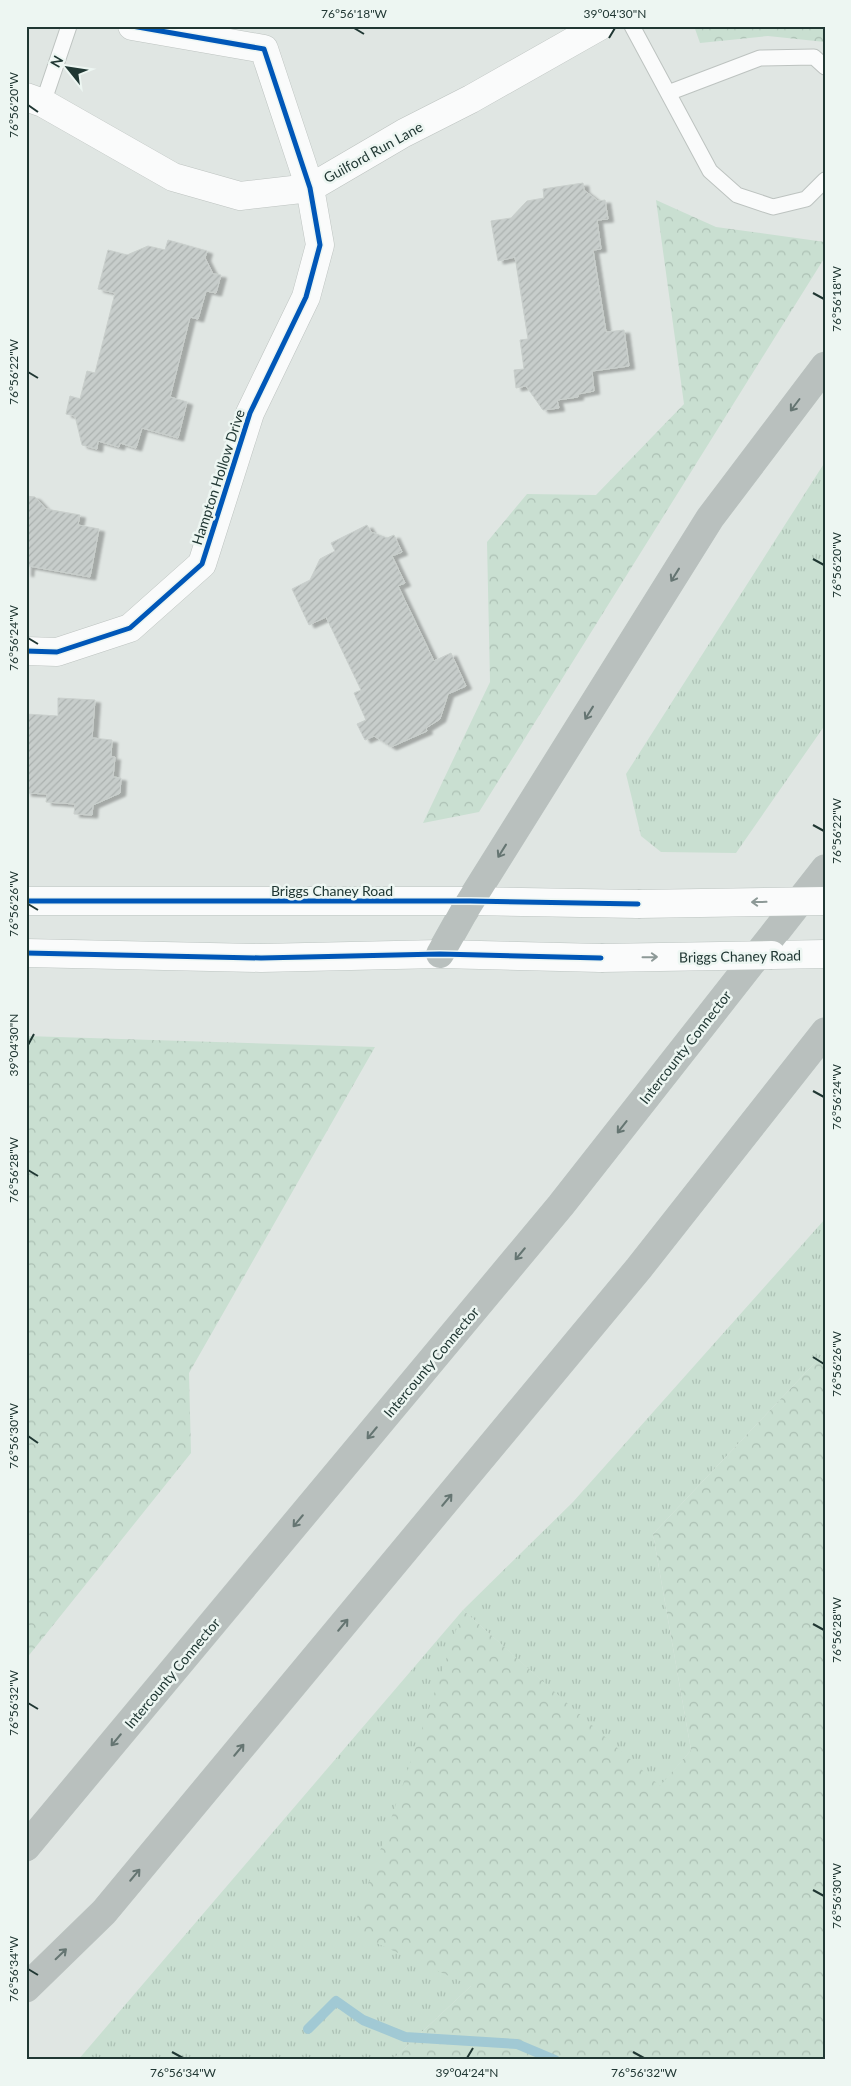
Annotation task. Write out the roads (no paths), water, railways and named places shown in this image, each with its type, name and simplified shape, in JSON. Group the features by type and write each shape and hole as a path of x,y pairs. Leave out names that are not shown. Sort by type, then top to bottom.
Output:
{"highway":[{"path":"440,954 470,901 710,518 825,366"},
{"name":"Intercounty Connector","path":"26,1847 561,1205 825,869"},
{"path":"26,1988 111,1904 640,1268 825,1032"}],"main road":[{"name":"Hampton Hollow Drive","path":"26,651 57,652 130,628 202,564 250,413 306,297 320,245 310,188 264,49 132,26"},
{"name":"Guilford Run Lane","path":"35,100 173,177 240,196 310,188 404,133 471,99 556,49 600,26"},
{"name":"Briggs Chaney Road","path":"26,901 470,901 638,904 825,901"},
{"name":"Briggs Chaney Road","path":"26,954 261,958 440,954 601,958 825,954"}],"lane":[{"path":"35,100 69,26"},
{"path":"632,26 710,171 737,196 773,207 806,199 823,184"},
{"path":"668,93 760,58 814,57 825,67"}],"waterway":[{"path":"308,2029 336,2001 363,2020 405,2037 517,2044 555,2060"}]}
